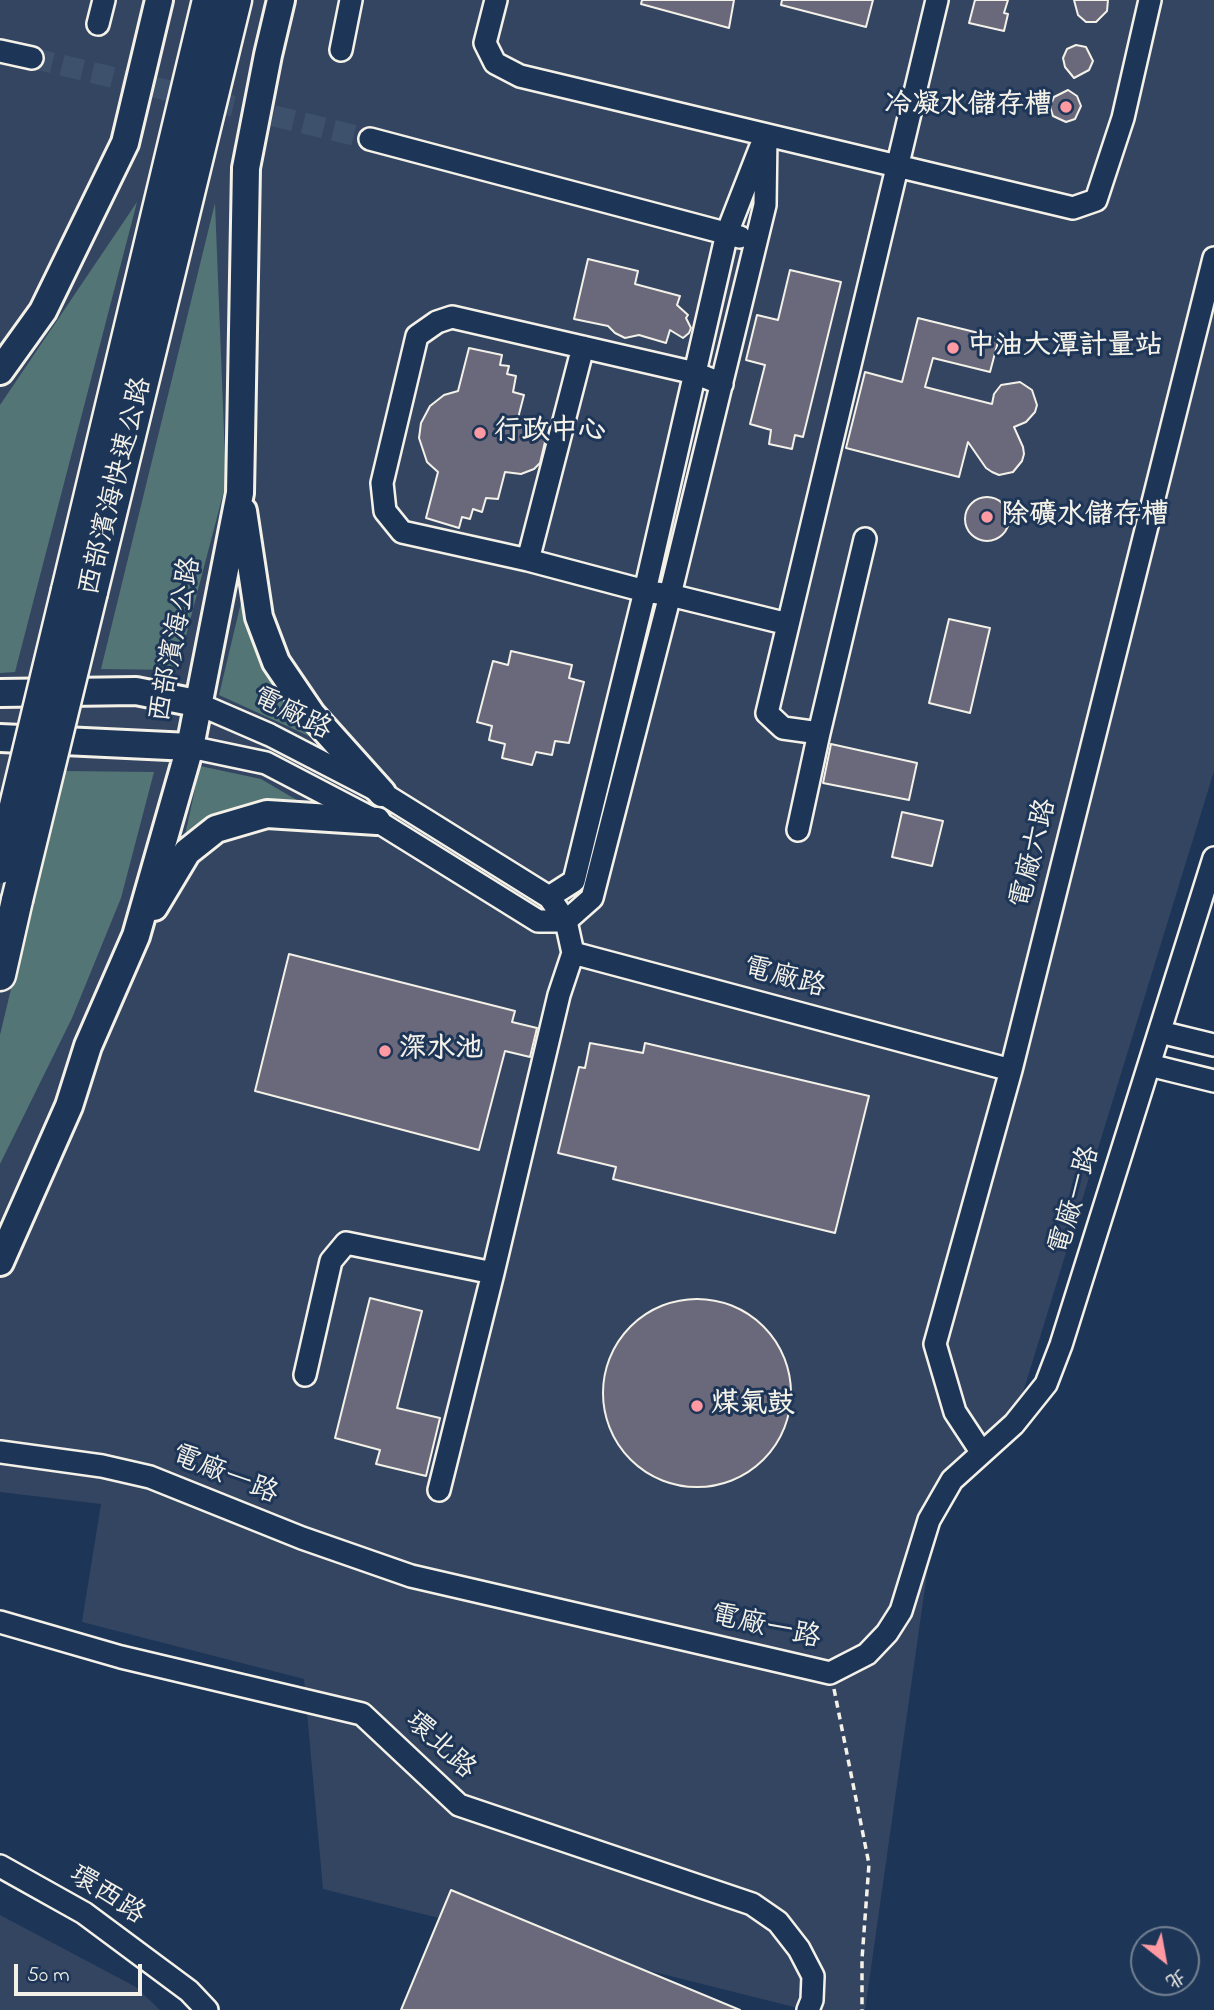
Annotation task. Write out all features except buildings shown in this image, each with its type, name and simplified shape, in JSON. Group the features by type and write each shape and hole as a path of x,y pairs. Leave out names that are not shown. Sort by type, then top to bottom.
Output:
{"highway":[{"name":"西部濱海快速公路","path":"0,975 208,0"},
{"name":"西部濱海快速公路","path":"0,867 80,591 236,0"}],"main road":[{"path":"0,372 43,311 125,143 159,0"},
{"name":"西部濱海公路","path":"0,1262 69,1106 88,1046 136,936 190,747 240,494 246,168 281,0"},
{"path":"240,494 259,617 276,662 312,715 382,793"},
{"path":"0,693 136,691 197,703"},
{"path":"0,738 190,747"},
{"path":"136,936 187,852 216,830 267,814 377,821"}],"street":[{"path":"98,24 104,0"},
{"path":"341,50 351,0"},
{"path":"496,0 485,43 495,63 520,76 1073,208 1096,200 1123,118 1150,0"},
{"path":"818,733 783,728 767,713 936,0"},
{"path":"0,51 32,58"},
{"path":"549,897 575,881 727,233 766,135"},
{"path":"566,921 592,898 670,595 765,205 766,135"},
{"path":"370,139 756,242"},
{"name":"電廠六路","path":"982,1453 955,1412 935,1344 1011,1070 1214,258"},
{"path":"722,384 695,373 452,317 437,322 417,336 382,483 384,511 402,532 788,624"},
{"path":"528,560 583,347"},
{"path":"798,830 818,733 865,539"},
{"name":"電廠路","path":"197,703 270,735 382,793 549,897 566,921 573,953 1011,1070"},
{"name":"電廠路","path":"190,747 266,763 377,821 538,921 566,921"},
{"name":"電廠一路","path":"0,1452 102,1466 150,1477 302,1538 411,1576 830,1673 867,1654 887,1633 901,1611 929,1520 952,1480 1014,1424 1046,1384 1061,1345 1214,858"},
{"path":"439,1490 494,1273 559,995 573,953"},
{"path":"1160,1032 1214,1045"},
{"path":"1149,1065 1214,1081"},
{"path":"305,1376 331,1261 345,1243 494,1273"},
{"name":"環北路","path":"0,1622 121,1657 362,1714 459,1805 752,1904 778,1922 799,1949 813,1976 808,2010"},
{"name":"環西路","path":"0,1866 84,1913 189,1992 207,2010"}],"path":[{"path":"830,1673 869,1864 862,1959 862,2010"}],"shaded area":[{"path":"0,0 1214,0 1214,771 1017,1412 940,1482 865,2010 806,2010 323,1889 304,1679 82,1622 101,1504 0,1492"},
{"path":"0,1915 136,1987 160,2010 0,2010"}],"green space":[{"path":"137,202 15,672 0,673 0,405"},
{"path":"215,203 226,483 177,670 101,669"},
{"path":"243,594 288,703 311,737 219,695"},
{"path":"200,766 261,779 307,806 182,849"},
{"path":"63,771 154,772 121,898 72,1018 0,1164 0,1035"}],"tunnel":[{"path":"32,58 370,139"}],"place":[{"name":"冷凝水儲存槽","path":"1066,107"},
{"name":"中油大潭計量站","path":"953,348"},
{"name":"行政中心","path":"480,433"},
{"name":"除礦水儲存槽","path":"987,517"},
{"name":"深水池","path":"385,1051"},
{"name":"煤氣鼓","path":"697,1406"}]}
